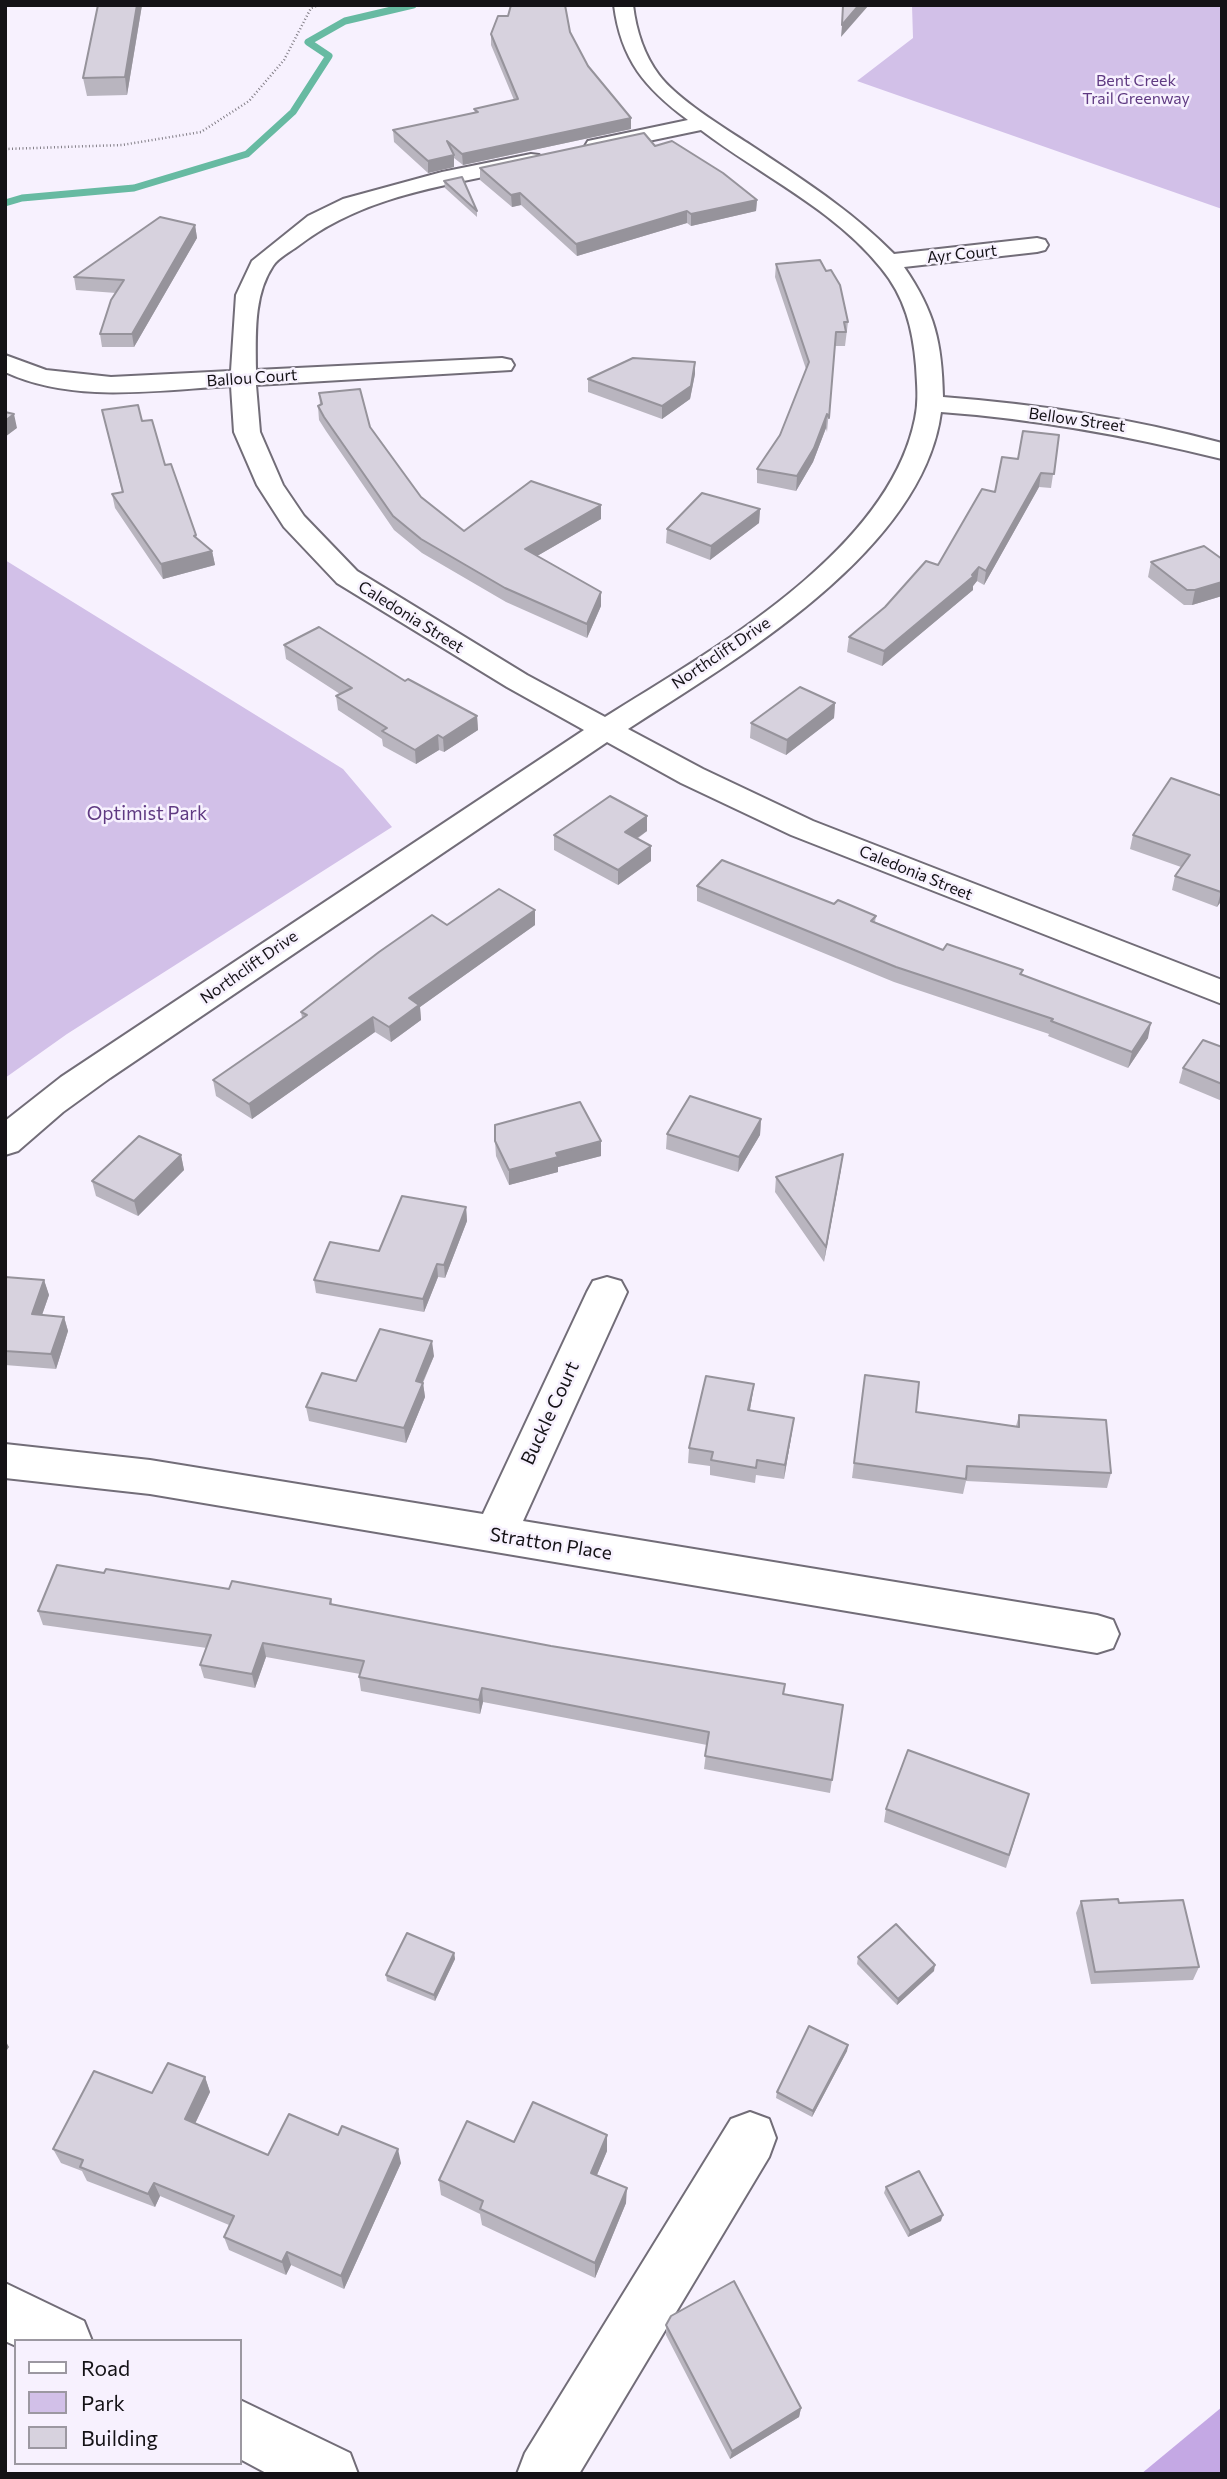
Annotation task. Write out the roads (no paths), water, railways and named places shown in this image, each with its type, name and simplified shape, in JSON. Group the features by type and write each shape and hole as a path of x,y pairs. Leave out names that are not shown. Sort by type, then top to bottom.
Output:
{"street":[{"name":"Northclift Drive","path":"5,1142 79,1079 166,1024 464,820 785,610 838,562 878,520 904,478 922,437 930,404 926,334 911,295 888,262 857,229 806,188 704,123 652,80 626,28 623,5"},
{"name":"Caledonia Street","path":"704,123 416,186 351,204 316,220 264,261 248,295 243,379 247,432 270,485 294,521 347,577 450,642 692,776 803,828 1222,993"},
{"name":"Ayr Court","path":"888,262 1037,245"},
{"name":"Ballou Court","path":"5,362 20,371 57,380 111,385 502,365"},
{"name":"Bellow Street","path":"930,404 1081,419 1162,433 1222,451"},
{"name":"Buckle Court","path":"495,1535 607,1292"},
{"name":"Stratton Place","path":"5,1461 150,1477 1097,1634"},
{"path":"546,2474 750,2138"},
{"path":"5,2311 60,2339"},
{"path":"242,2430 329,2474"}],"waterway":[{"path":"5,203 22,198 134,188 247,154 293,112 329,56 308,42 345,21 413,5"}],"park label":[{"name":"Bent Creek Trail Greenway","path":"1136,90"},
{"name":"Optimist Park","path":"147,814"}]}
